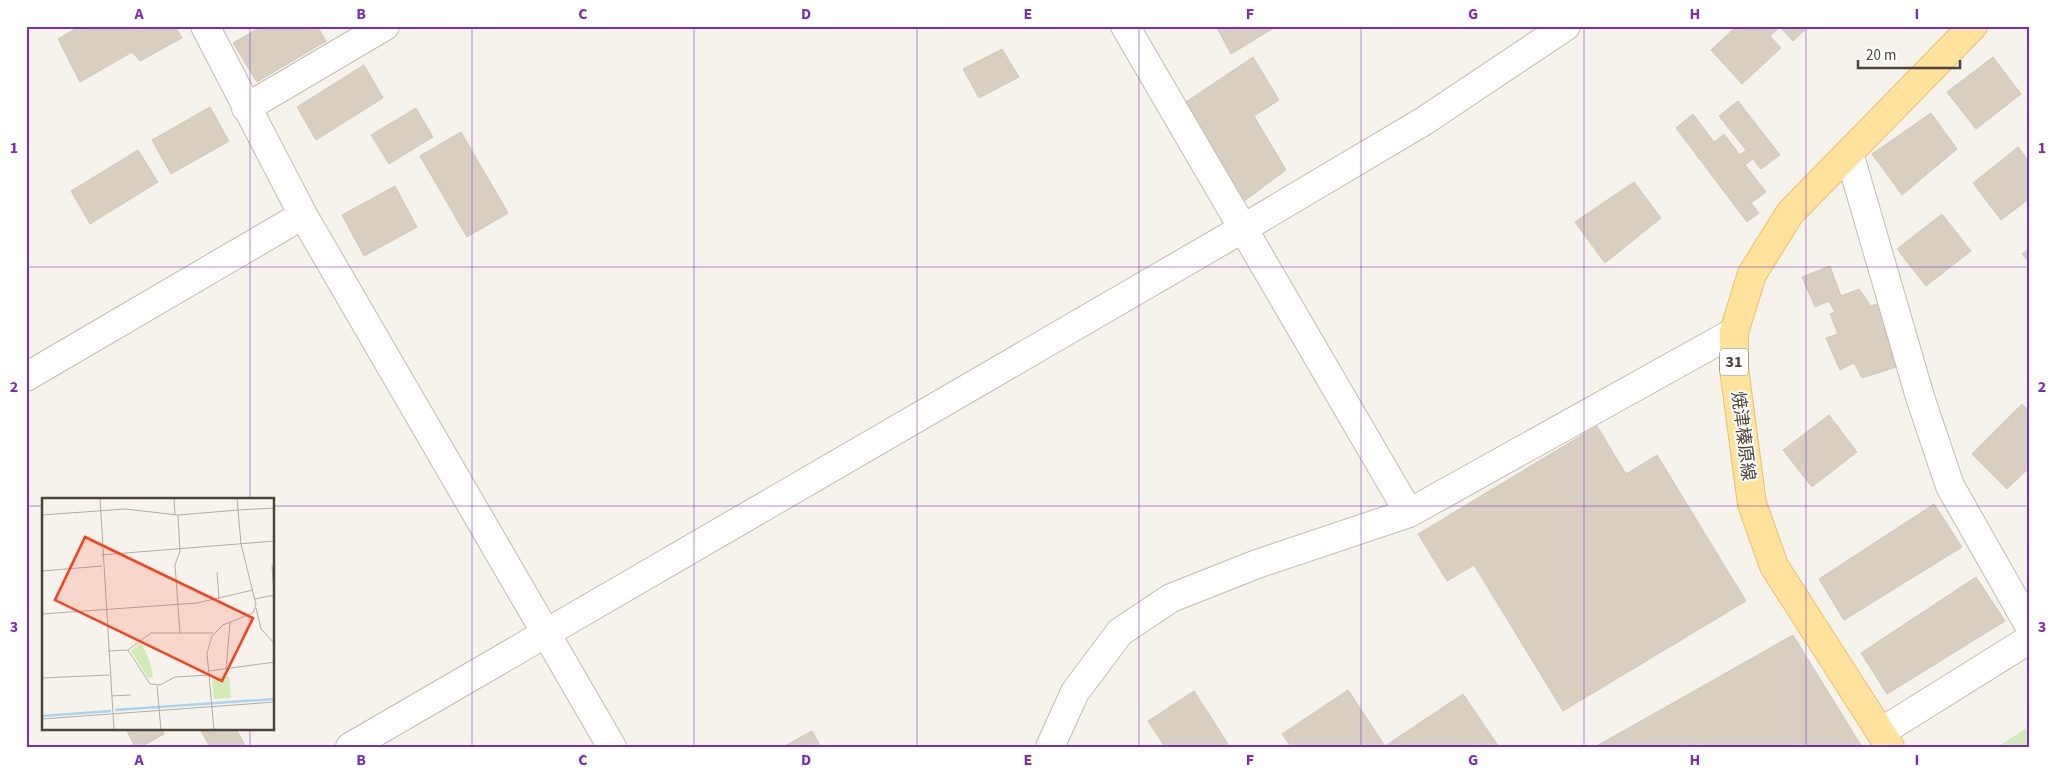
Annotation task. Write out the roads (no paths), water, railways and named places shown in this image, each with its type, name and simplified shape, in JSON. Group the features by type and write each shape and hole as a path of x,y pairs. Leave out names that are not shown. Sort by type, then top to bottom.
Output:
{"main road":[{"name":"焼津榛原線","path":"1885,739 1774,566 1752,504 1734,368 1734,332 1752,274 1790,213 1973,26"}],"street":[{"path":"206,26 246,108 303,215 612,747"},
{"path":"246,108 385,26"},
{"path":"1125,26 1409,513"},
{"path":"350,747 1242,229 1424,121 1566,26"},
{"path":"1849,153 1920,397 1950,486 2030,627"},
{"path":"26,377 303,215"},
{"path":"1050,747 1075,692 1120,632 1171,598 1257,564 1409,513 1734,332"},
{"path":"1885,739 2030,639"}]}
